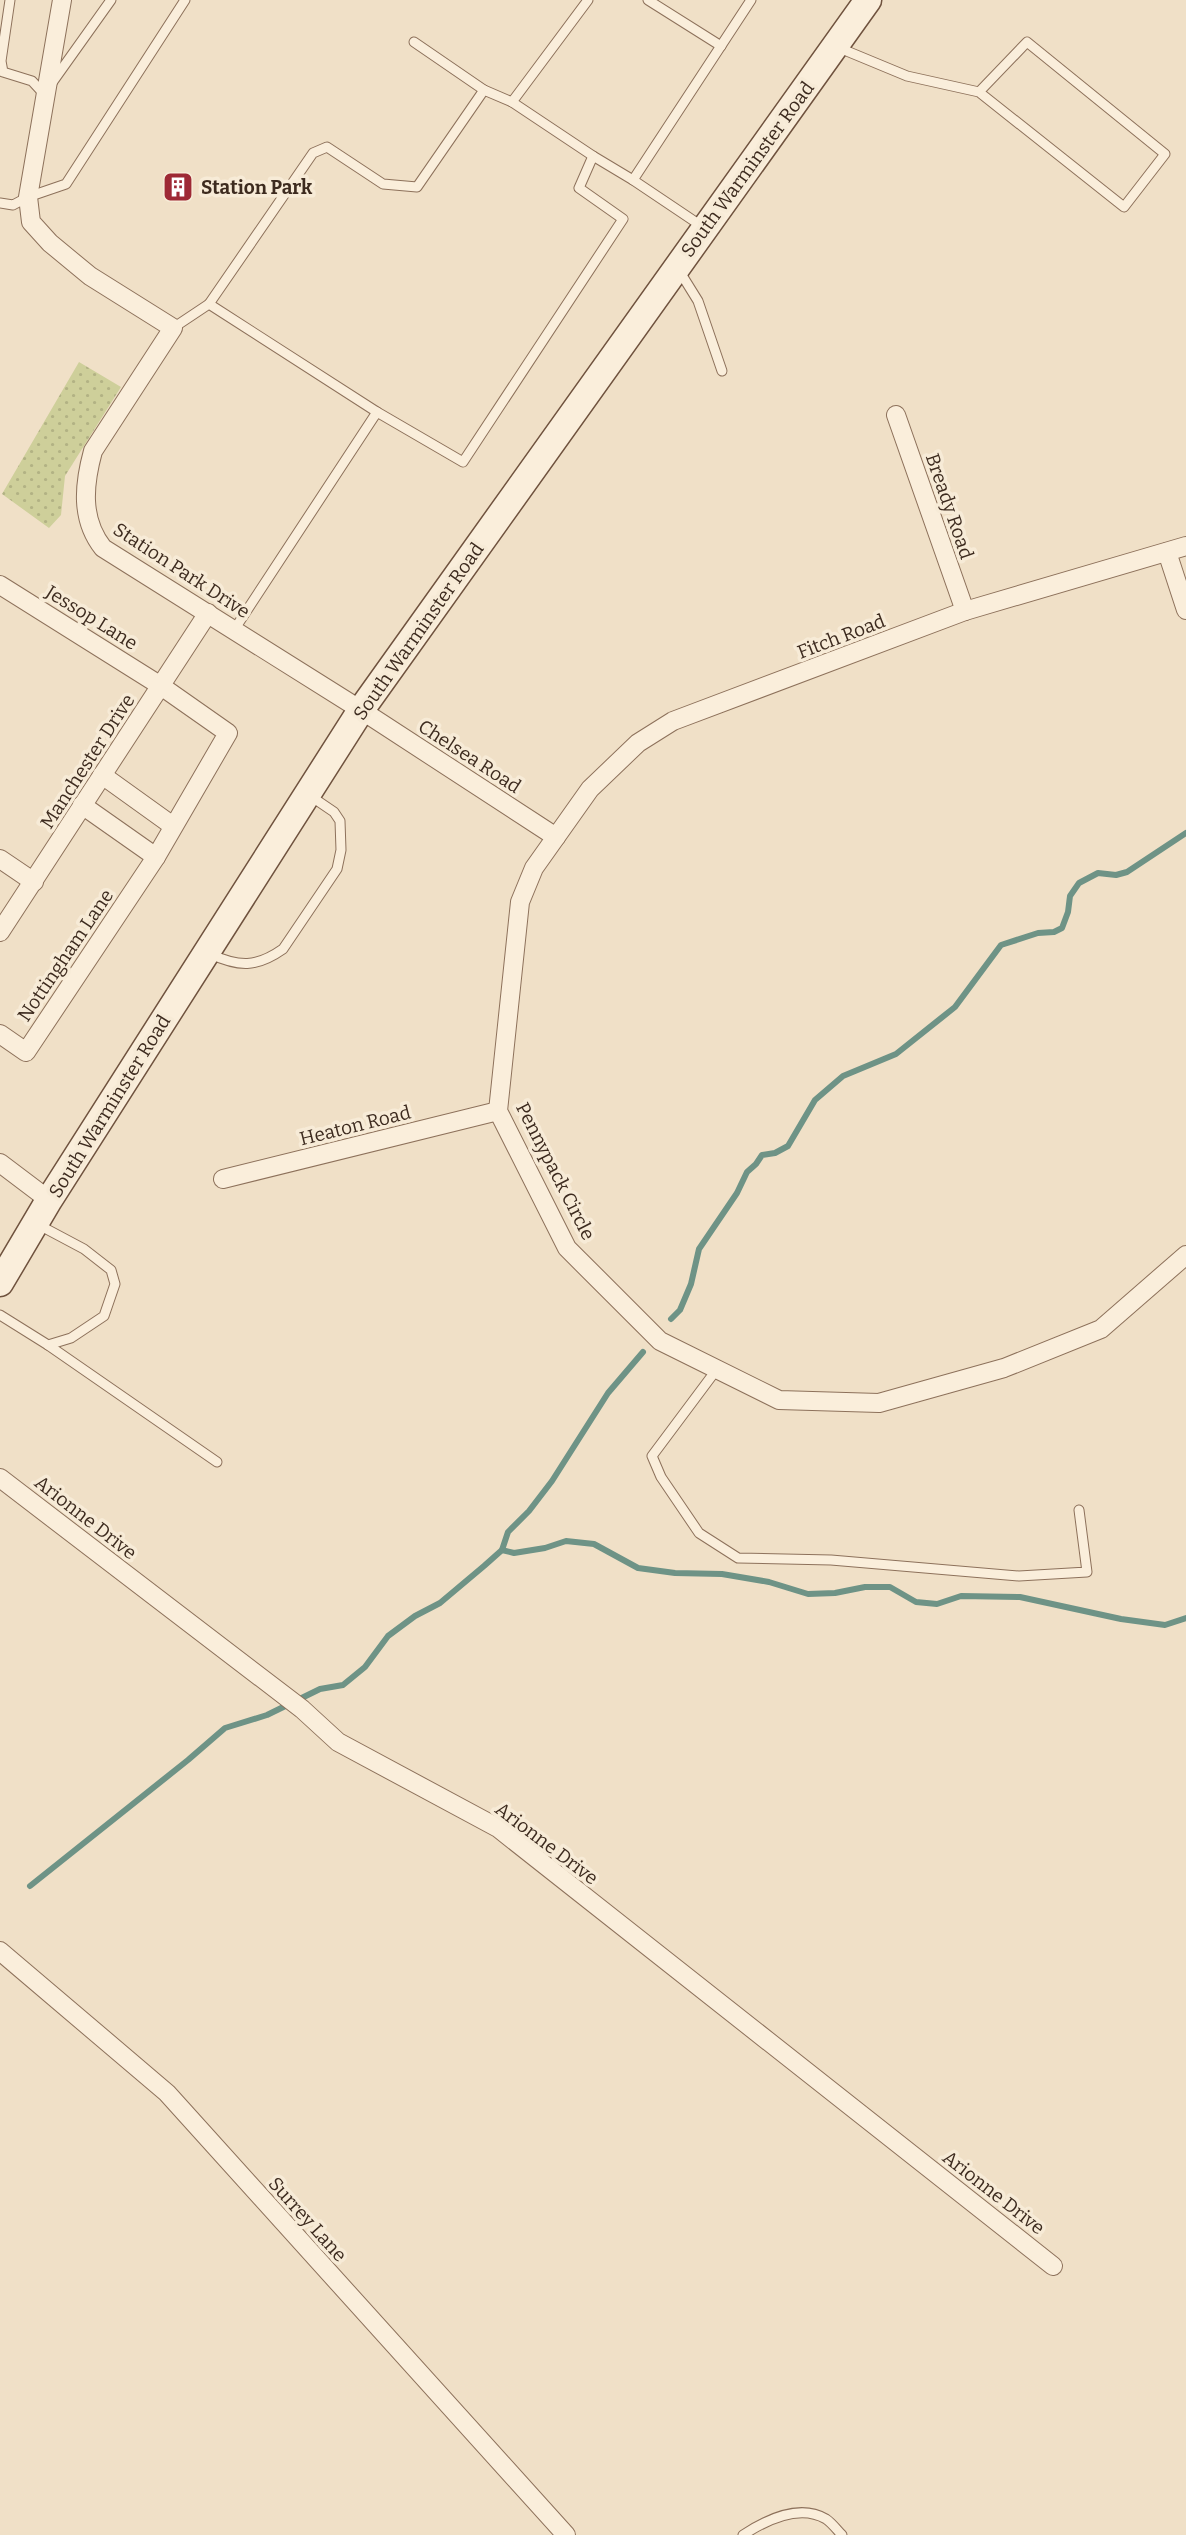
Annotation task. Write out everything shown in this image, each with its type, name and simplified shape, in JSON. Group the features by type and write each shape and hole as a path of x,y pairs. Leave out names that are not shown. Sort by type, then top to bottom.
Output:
{"street":[{"path":"62,0 28,197 31,222 50,243 90,276 173,328"},
{"name":"South Warminster Road","path":"0,1283 12,1253 35,1224 361,710 868,0"},
{"name":"Station Park Drive","path":"173,328 93,451 88,471 88,520 94,536 103,548 361,710"},
{"name":"Bready Road","path":"896,415 965,611"},
{"name":"Fitch Road","path":"556,837 590,789 638,743 673,721 965,611 1186,546"},
{"path":"1167,552 1186,610"},
{"name":"Jessop Lane","path":"0,585 161,686 228,733 173,826"},
{"name":"Manchester Drive","path":"0,932 208,613"},
{"name":"Chelsea Road","path":"361,710 556,837"},
{"path":"82,805 156,857 173,826 102,775"},
{"name":"Pennypack Circle","path":"556,837 534,868 520,901 498,1111 567,1248 660,1341 779,1399 879,1403 1004,1368 1101,1329 1185,1259"},
{"name":"Nottingham Lane","path":"0,1034 26,1052 156,857"},
{"path":"0,859 34,881"},
{"name":"Heaton Road","path":"223,1180 498,1111"},
{"path":"0,1163 49,1200"},
{"name":"Arionne Drive","path":"0,1478 302,1709 338,1742 498,1828 1053,2266"},
{"name":"Surrey Lane","path":"0,1951 167,2093 566,2535"}],"lane":[{"path":"10,0 1,61 3,72 32,81 44,94 111,0"},
{"path":"0,203 13,205 66,184 185,0"},
{"path":"512,102 588,0"},
{"path":"648,0 720,46"},
{"path":"634,180 751,0"},
{"path":"835,47 907,76 979,92 1124,207 1165,155 1027,42 979,92"},
{"path":"414,43 484,90 512,102 705,228"},
{"path":"173,328 209,304 313,153 327,147 383,184 417,187 484,90"},
{"path":"209,304 377,412 463,462 623,219 579,188 593,156"},
{"path":"677,268 698,301 722,371"},
{"path":"234,630 377,412"},
{"path":"206,953 231,964 245,965 272,958 284,949 337,869 341,850 340,821 334,812 307,794"},
{"path":"35,1224 84,1249 111,1270 115,1284 104,1316 71,1338 48,1345"},
{"path":"0,1315 217,1462"},
{"path":"717,1369 652,1455 661,1477 699,1533 738,1558 831,1560 1019,1576 1087,1572 1079,1510"},
{"path":"743,2535 763,2522 794,2513 827,2519 842,2535"}],"green space":[{"path":"79,362 121,387 65,476 61,515 49,528 2,494"}],"waterway":[{"path":"671,1319 680,1310 691,1284 699,1249 737,1193 747,1172 762,1155 775,1153 788,1146 815,1100 843,1076 896,1054 955,1007 1001,945 1062,928 1070,896 1079,883 1098,873 1116,875 1127,872 1186,833"},
{"path":"30,1886 225,1728 267,1715 320,1689 343,1685 365,1667 388,1636 415,1616 440,1603 484,1566 502,1550 508,1532 529,1511 552,1481 608,1393 643,1352"},
{"path":"502,1550 514,1553 566,1541 594,1544 638,1568 675,1573 722,1574 769,1582 808,1594 835,1593 865,1587 890,1587 916,1602 937,1604 961,1596 1020,1597 1121,1619 1165,1625 1186,1618"}],"place":[{"name":"Station Park","path":"178,187"}]}
